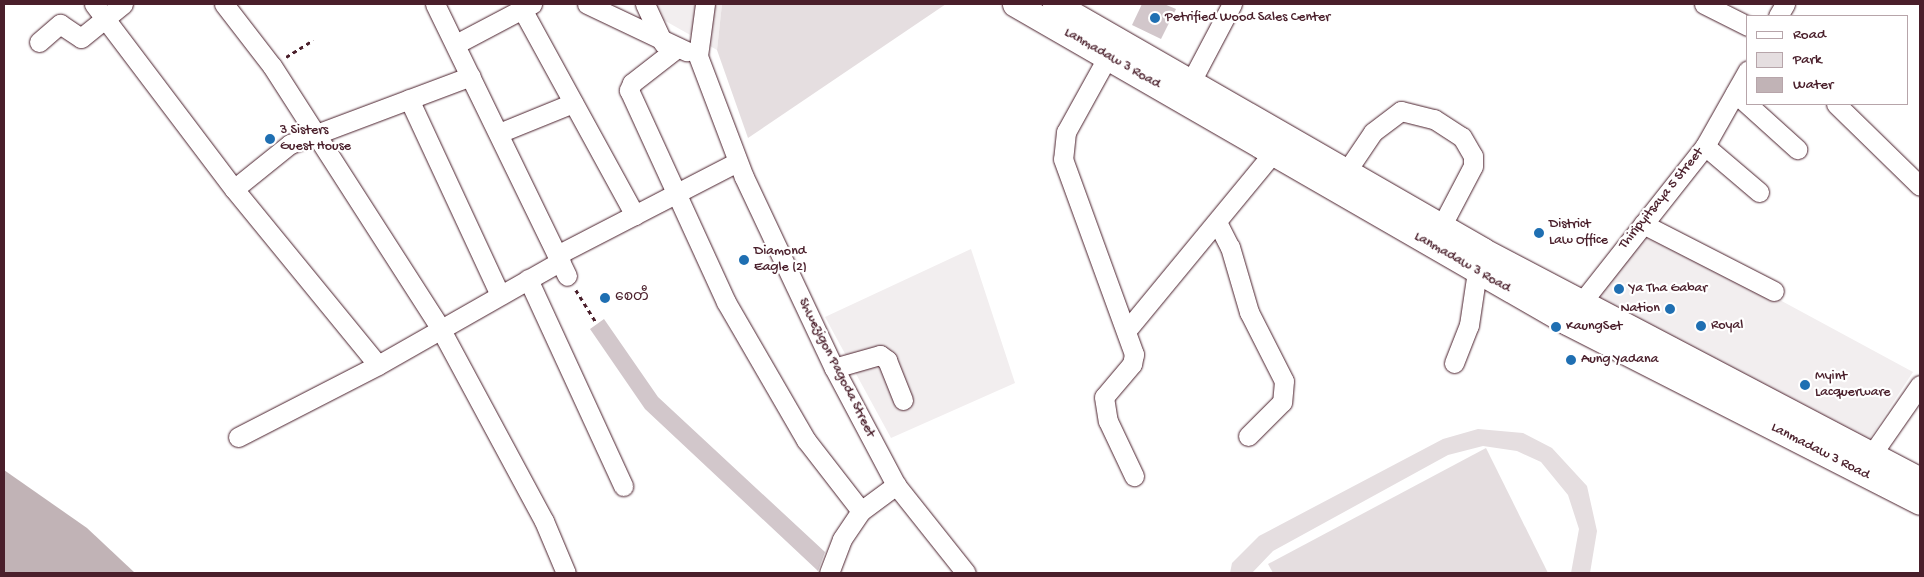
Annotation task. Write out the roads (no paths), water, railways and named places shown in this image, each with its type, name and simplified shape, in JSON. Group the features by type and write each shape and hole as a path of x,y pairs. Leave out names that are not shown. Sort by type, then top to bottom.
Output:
{"main road":[{"name":"Lanmadaw 3 Road","path":"1015,4 1113,48 1187,90 1346,172 1441,226 1478,261 1580,300 1920,480"},
{"name":"Lanmadaw 3 Road","path":"1055,4 1113,48"},
{"name":"Lanmadaw 3 Road","path":"1187,90 1273,153 1478,261 1567,322 1920,502"}],"street":[{"path":"94,4 234,189 378,365"},
{"path":"39,42 60,24 81,38 123,4"},
{"path":"224,4 272,66 440,328 544,521 566,573"},
{"path":"435,4 472,76 562,264"},
{"path":"586,4 670,45 698,56"},
{"path":"646,4 670,45"},
{"name":"Shwezigon Pagoda Street","path":"705,4 698,56 737,162 834,368 896,485 966,573"},
{"path":"1187,90 1232,4"},
{"path":"1704,4 1746,25"},
{"path":"1779,15 1785,4"},
{"path":"456,44 527,6 573,103 635,214"},
{"path":"670,45 632,82 629,90 726,302 801,431 861,511"},
{"path":"1113,48 1066,132 1063,159 1127,330 1132,364 1111,384 1104,408 1134,476"},
{"name":"Thiripyitsaya 5 Street","path":"1567,322 1580,300 1705,146 1746,74"},
{"path":"234,189 290,144 315,132 472,76"},
{"path":"1735,93 1746,103"},
{"path":"408,100 500,295"},
{"path":"499,134 573,103"},
{"path":"1748,105 1797,149"},
{"path":"1837,105 1920,186"},
{"path":"1346,172 1373,132 1402,111 1434,119 1462,137 1473,156 1473,166 1441,226"},
{"path":"1705,146 1759,192"},
{"path":"1127,330 1273,153"},
{"path":"238,437 378,365 528,279 562,264 635,214 737,162"},
{"path":"1217,222 1249,312 1284,381 1282,402 1248,436"},
{"path":"1643,224 1774,291"},
{"path":"1454,363 1469,325 1478,261"},
{"path":"528,279 623,486"},
{"path":"834,368 880,355 887,360 903,400"},
{"path":"1872,454 1920,385"},
{"path":"830,573 842,538 861,511 896,485"}],"water":[{"path":"4,470 87,528 135,573 4,573"}],"place":[{"name":"Petrified Wood Sales Center","path":"1155,18"},
{"name":"3 Sisters Guest House","path":"270,139"},
{"name":"District Law Office","path":"1539,233"},
{"name":"Diamond Eagle (2)","path":"744,260"},
{"name":"Ya Tha Gabar","path":"1619,289"},
{"name":"စေတီ","path":"605,298"},
{"name":"Nation","path":"1670,309"},
{"name":"Royal","path":"1701,326"},
{"name":"KaungSet","path":"1556,327"},
{"name":"Aung Yadana","path":"1571,360"},
{"name":"Myint Lacquerware","path":"1805,385"}]}
